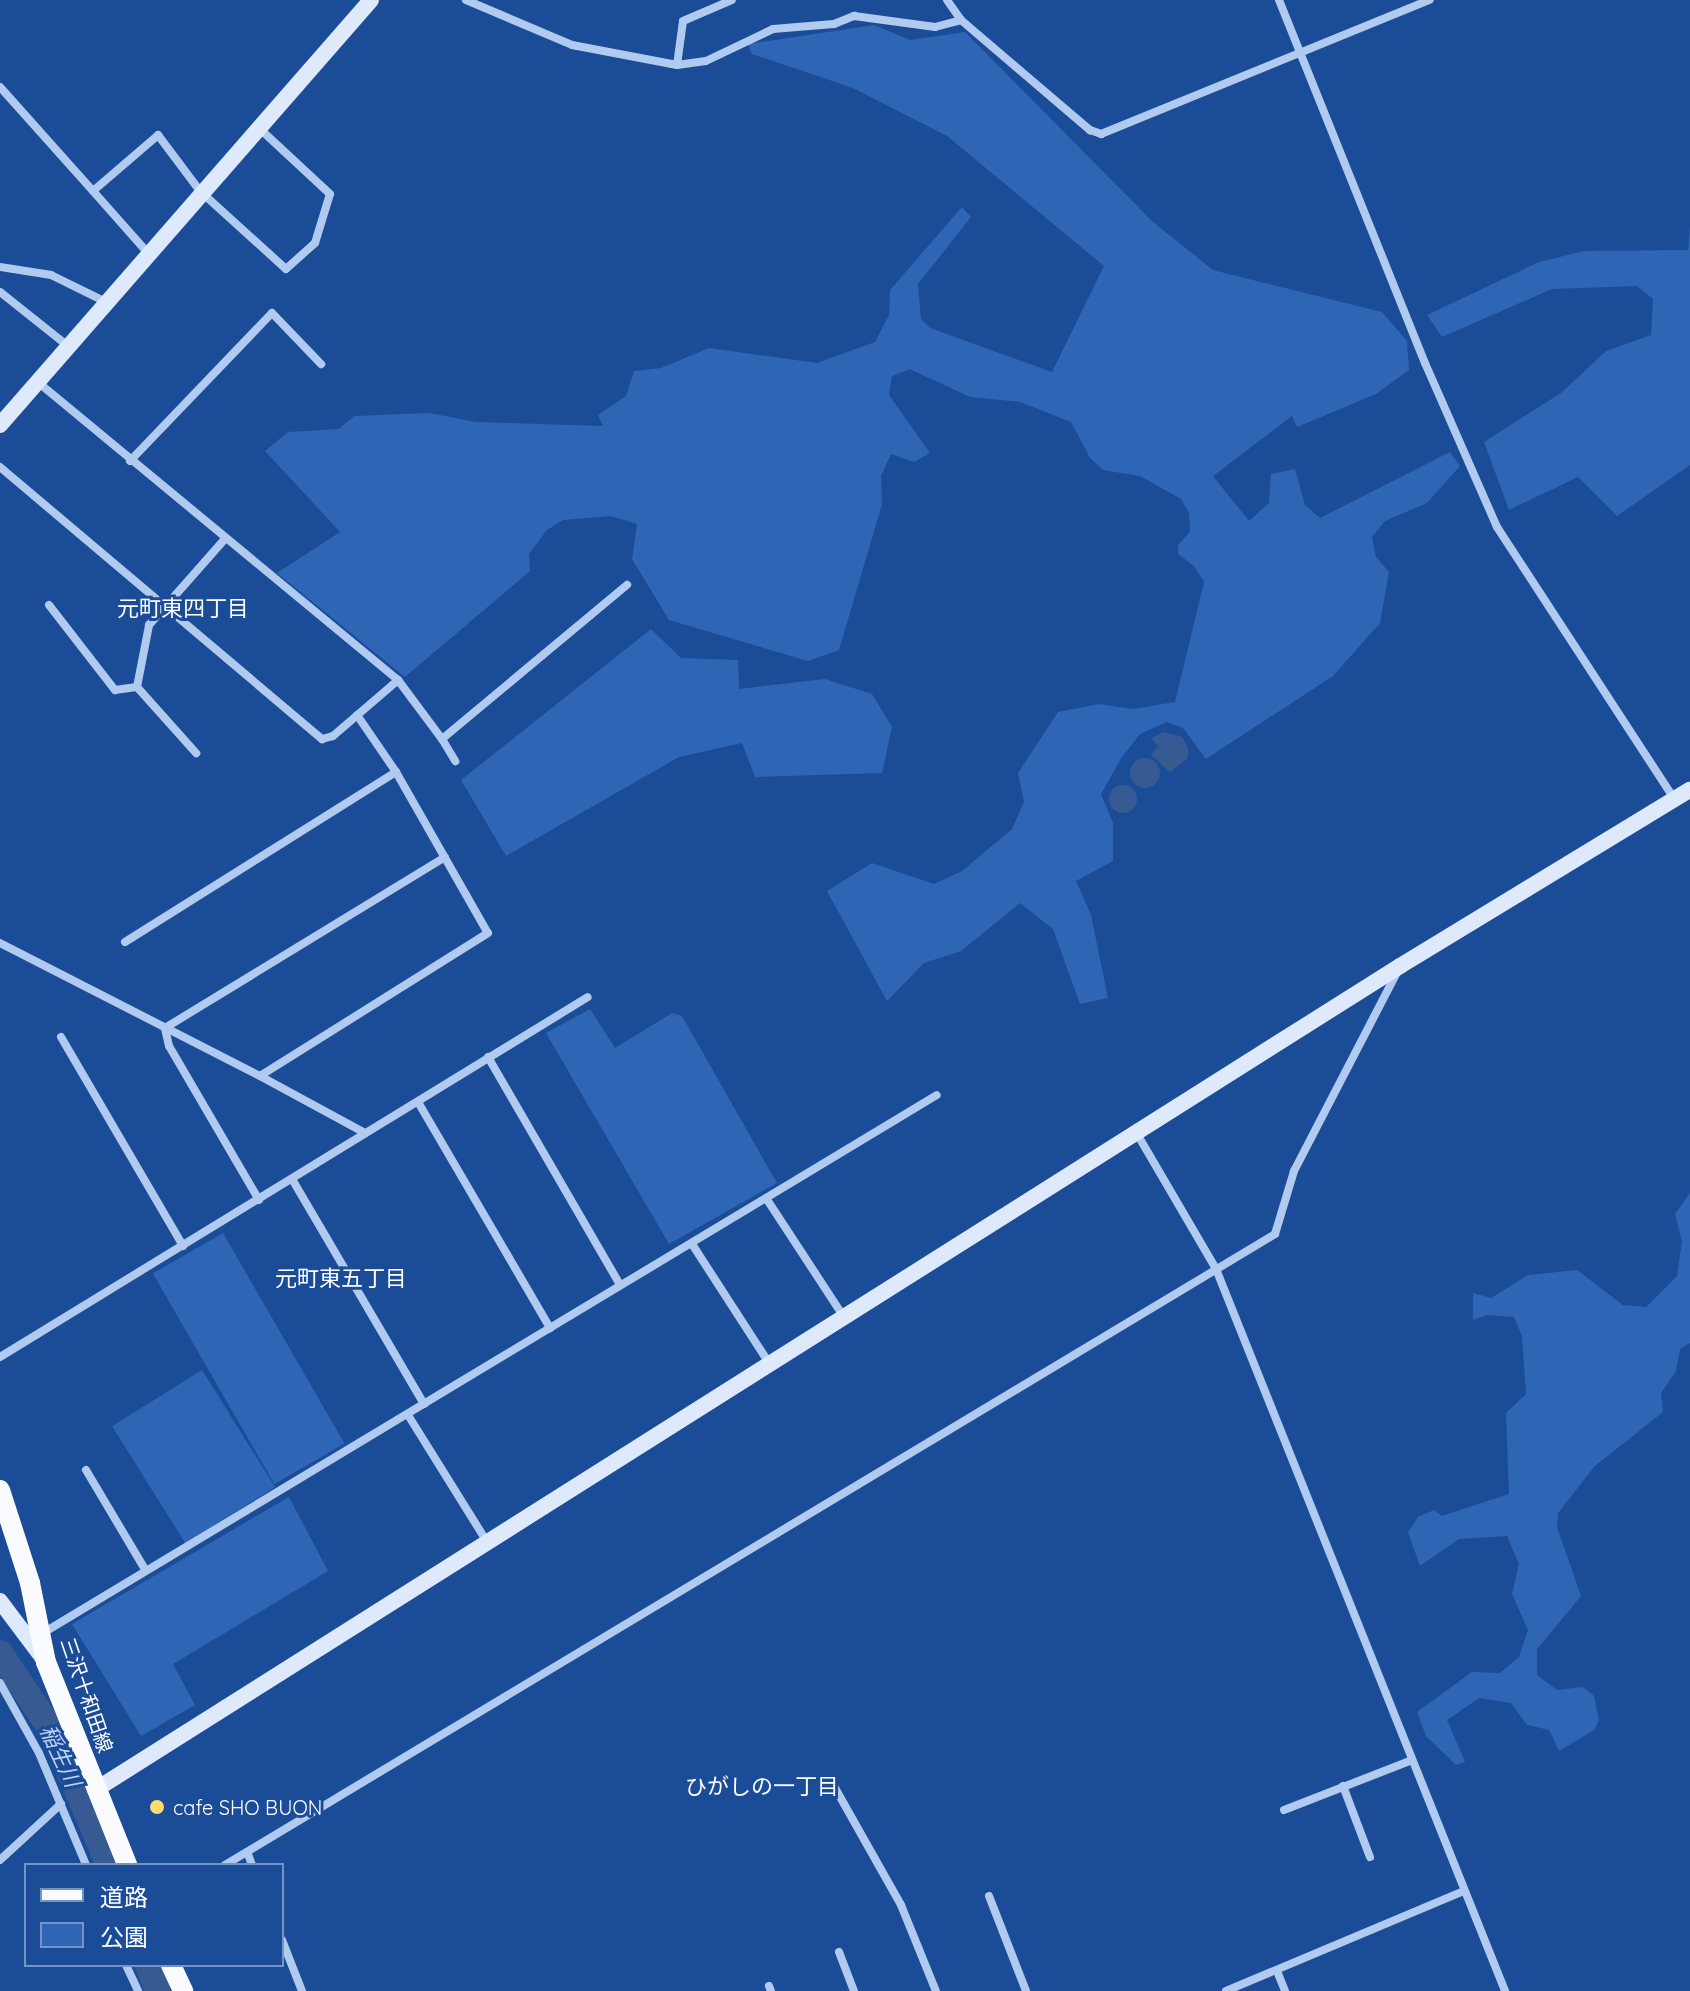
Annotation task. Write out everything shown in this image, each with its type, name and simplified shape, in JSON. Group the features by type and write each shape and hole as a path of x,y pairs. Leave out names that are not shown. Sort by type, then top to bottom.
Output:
{"main road":[{"name":"三沢十和田線","path":"0,1490 41,1634 46,1662 126,1863"},
{"path":"172,1967 183,1991"}],"street":[{"path":"0,425 200,191 371,0"},
{"path":"466,0 572,45 677,65 706,61 773,29 865,16 915,26 961,20"},
{"path":"677,65 683,21 732,0"},
{"path":"947,0 961,20 1090,130 1101,134 1430,0"},
{"path":"1279,0 1425,363 1497,527 1674,800"},
{"path":"0,87 147,252"},
{"path":"93,191 158,135 200,191 286,269 315,243 330,194 258,127"},
{"path":"0,267 51,275 106,302"},
{"path":"0,292 68,346"},
{"path":"130,461 272,313 321,364"},
{"path":"37,381 224,540 398,680 455,761"},
{"path":"0,467 322,739 357,715 398,680"},
{"path":"137,687 149,625 224,540"},
{"path":"442,739 627,585"},
{"path":"49,605 115,690 137,687"},
{"path":"137,687 196,753"},
{"path":"260,1076 488,933 396,772 357,715"},
{"path":"125,942 396,772"},
{"path":"95,1790 1400,966 1690,790"},
{"path":"165,1028 445,857"},
{"path":"0,943 365,1133"},
{"path":"229,1863 1275,1234 1294,1171 1400,966"},
{"path":"0,1357 588,997"},
{"path":"165,1028 169,1046 259,1200"},
{"path":"61,1037 183,1246"},
{"path":"488,1057 620,1285"},
{"path":"41,1634 937,1095"},
{"path":"418,1102 550,1328"},
{"path":"1136,1132 1216,1269 1412,1760 1461,1892 1505,1991"},
{"path":"292,1179 424,1404"},
{"path":"766,1198 844,1317"},
{"path":"692,1244 769,1363"},
{"path":"408,1415 487,1543"},
{"path":"86,1470 146,1571"},
{"path":"0,1601 46,1662"},
{"path":"0,1683 61,1804 85,1863"},
{"path":"1284,1810 1412,1760"},
{"path":"830,1779 901,1905 936,1991"},
{"path":"1343,1786 1370,1857"},
{"path":"0,1860 61,1804"},
{"path":"248,1854 251,1863"},
{"path":"1226,1991 1461,1892"},
{"path":"989,1896 1026,1991"},
{"path":"284,1945 302,1991"},
{"path":"839,1952 854,1991"},
{"path":"127,1967 138,1991"},
{"path":"1277,1971 1285,1991"}],"green space":[{"path":"874,25 910,40 965,32 1153,222 1213,270 1382,312 1407,341 1409,370 1376,394 1297,427 1292,416 1213,476 1249,521 1269,503 1271,474 1295,469 1305,505 1320,518 1450,452 1460,466 1427,503 1385,521 1372,537 1376,557 1389,572 1380,623 1333,676 1206,759 1183,728 1167,722 1140,734 1122,757 1101,794 1113,823 1113,861 1076,881 1091,915 1108,998 1080,1004 1053,929 1020,903 961,951 924,963 887,1001 827,891 872,863 934,884 962,871 1012,829 1024,802 1018,773 1058,712 1099,704 1133,709 1175,702 1204,582 1194,566 1178,554 1178,545 1190,532 1189,513 1181,499 1140,476 1103,470 1090,458 1071,422 1020,402 970,397 910,369 892,376 889,395 930,453 914,462 891,454 881,476 882,504 839,650 808,661 669,620 632,559 637,524 610,516 563,520 547,530 529,554 530,571 405,677 277,573 340,532 265,451 288,432 339,429 354,416 429,413 476,422 603,426 598,415 626,396 634,371 661,368 709,348 817,363 875,342 889,315 890,290 962,207 971,217 918,284 921,319 930,328 1052,372 1104,266 947,136 853,88 752,54 748,44"},
{"path":"1690,226 1690,465 1617,516 1578,477 1509,510 1484,442 1561,393 1606,351 1651,335 1653,299 1637,286 1552,289 1442,337 1427,315 1539,262 1584,251 1688,250"},
{"path":"651,629 681,658 738,660 739,689 825,679 872,694 892,727 882,773 755,777 742,743 679,757 506,856 461,780"},
{"path":"590,1009 615,1048 672,1013 682,1016 777,1183 669,1244 546,1033"},
{"path":"1690,1193 1690,1343 1680,1349 1676,1371 1661,1393 1663,1412 1595,1466 1558,1513 1557,1527 1581,1596 1537,1649 1537,1675 1557,1690 1583,1687 1594,1696 1599,1720 1594,1730 1559,1751 1549,1730 1527,1725 1511,1703 1479,1698 1447,1720 1465,1762 1456,1765 1426,1736 1417,1712 1472,1672 1500,1673 1519,1657 1528,1630 1512,1594 1519,1564 1507,1536 1459,1539 1420,1566 1408,1532 1418,1517 1434,1510 1442,1516 1509,1494 1506,1413 1526,1394 1522,1336 1514,1317 1487,1315 1473,1320 1473,1293 1491,1298 1528,1275 1577,1270 1623,1305 1646,1307 1677,1276 1682,1241 1675,1214"},
{"path":"223,1233 344,1443 274,1484 153,1274"},
{"path":"202,1370 275,1487 185,1543 112,1426"},
{"path":"289,1497 328,1571 173,1664 195,1705 141,1736 72,1624"}],"shaded area":[{"path":"1164,732 1182,737 1188,748 1188,758 1170,772 1151,755 1158,746 1151,738"},
{"path":"1145,758 1151,759 1159,767 1159,779 1151,787 1145,788 1139,787 1131,779 1130,773 1131,767 1139,759"},
{"path":"1123,785 1133,789 1137,799 1133,809 1123,813 1113,809 1109,799 1113,789"}],"waterway":[{"name":"稲生川","path":"0,1653 52,1731 108,1863"},
{"name":"稲生川","path":"149,1967 158,1991"}],"place":[{"name":"cafe SHO BUON","path":"157,1807"}],"district":[{"name":"元町東四丁目","path":"183,609"},
{"name":"元町東五丁目","path":"341,1279"},
{"name":"ひがしの一丁目","path":"762,1787"}]}
